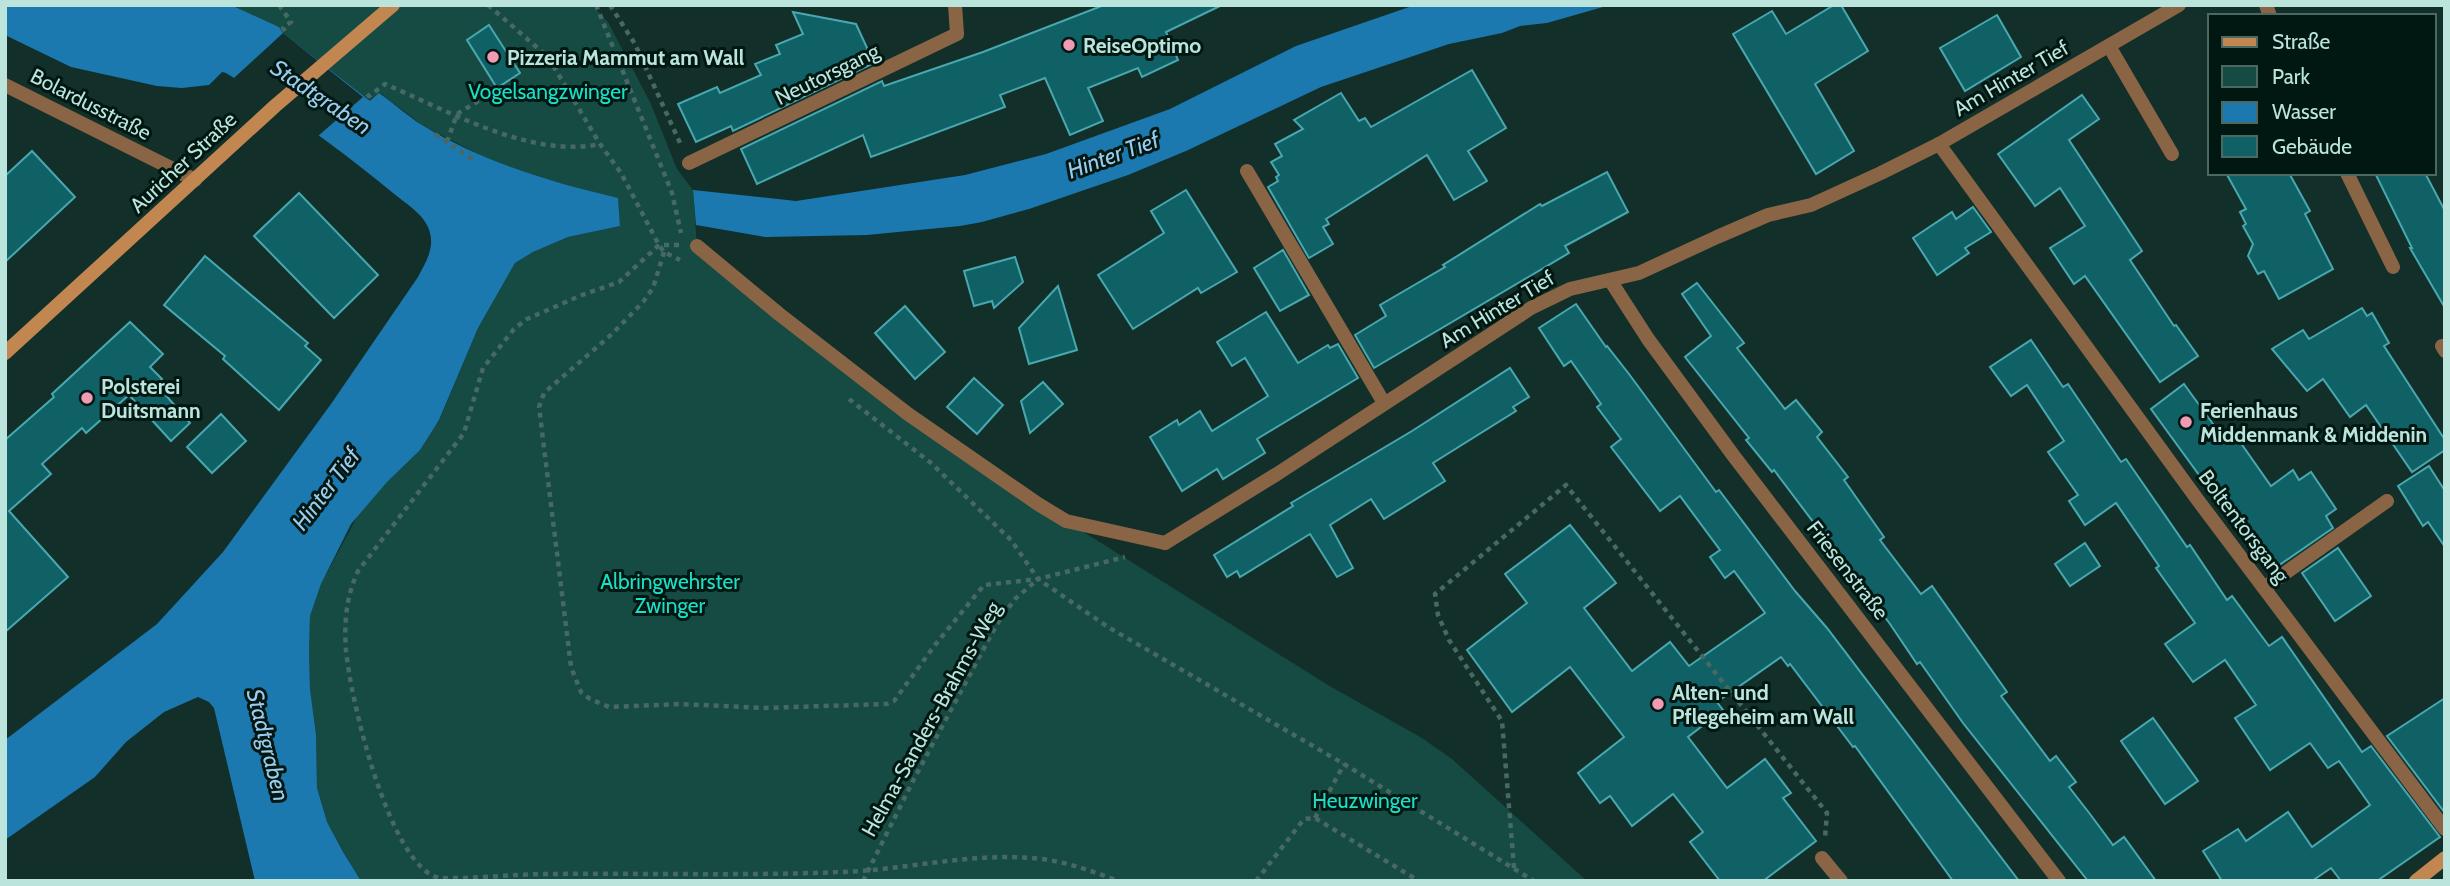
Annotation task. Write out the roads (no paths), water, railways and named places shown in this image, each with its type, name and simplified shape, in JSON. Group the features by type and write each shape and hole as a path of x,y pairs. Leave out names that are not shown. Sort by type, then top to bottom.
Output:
{"street":[{"name":"Auricher Straße","path":"5,353 275,106 393,5"},
{"name":"Neutorsgang","path":"689,163 957,34 955,5"},
{"name":"Am Hinter Tief","path":"690,245 908,414 1038,504 1066,521 1164,543 1277,474 1531,308 1570,289 1639,273 1769,215 1811,205 1939,145 2179,6"},
{"path":"2109,46 2172,154"},
{"name":"Bolardusstraße","path":"5,85 195,180"},
{"name":"Boltentorsgang","path":"1939,145 2264,588 2445,829"},
{"path":"1247,171 1384,403"},
{"path":"2348,175 2393,267"},
{"name":"Friesenstraße","path":"1609,280 1648,339 1733,455 2059,881"},
{"path":"2264,588 2387,501"},
{"path":"1822,858 1841,881"},
{"path":"2416,881 2445,858"}],"water":[{"path":"5,5 231,5 279,27 283,33 370,101 379,93 422,125 469,150 542,178 618,198 620,226 568,237 515,263 478,328 439,420 420,450 387,482 351,524 321,584 310,616 309,652 310,689 316,735 317,788 327,822 361,881 255,881 214,708 209,702 198,697 164,712 126,742 95,777 5,840 5,740 157,624 223,552 331,404 418,277 429,253 431,240 428,227 412,208 311,130 226,73 222,72 209,85 182,88 157,86 71,67 5,35"},
{"name":"Hinter Tief","path":"1415,5 1610,5 1547,23 1520,26 1502,33 1449,44 1321,87 1186,151 1128,175 982,222 867,235 765,237 696,225 693,190 796,201 965,175 1046,154 1170,109 1296,46"}],"place":[{"name":"ReiseOptimo","path":"1069,45"},
{"name":"Pizzeria Mammut am Wall","path":"493,57"},
{"name":"Polsterei Duitsmann","path":"87,398"},
{"name":"Ferienhaus Middenmank & Middenin","path":"2186,422"},
{"name":"Alten- und Pflegeheim am Wall","path":"1658,704"}],"park label":[{"name":"Vogelsangzwinger","path":"548,91"},
{"name":"Albringwehrster Zwinger","path":"670,593"},
{"name":"Heuzwinger","path":"1365,800"}],"water label":[{"name":"Stadtgraben","path":"321,97"},
{"name":"Stadtgraben","path":"268,745"}]}
